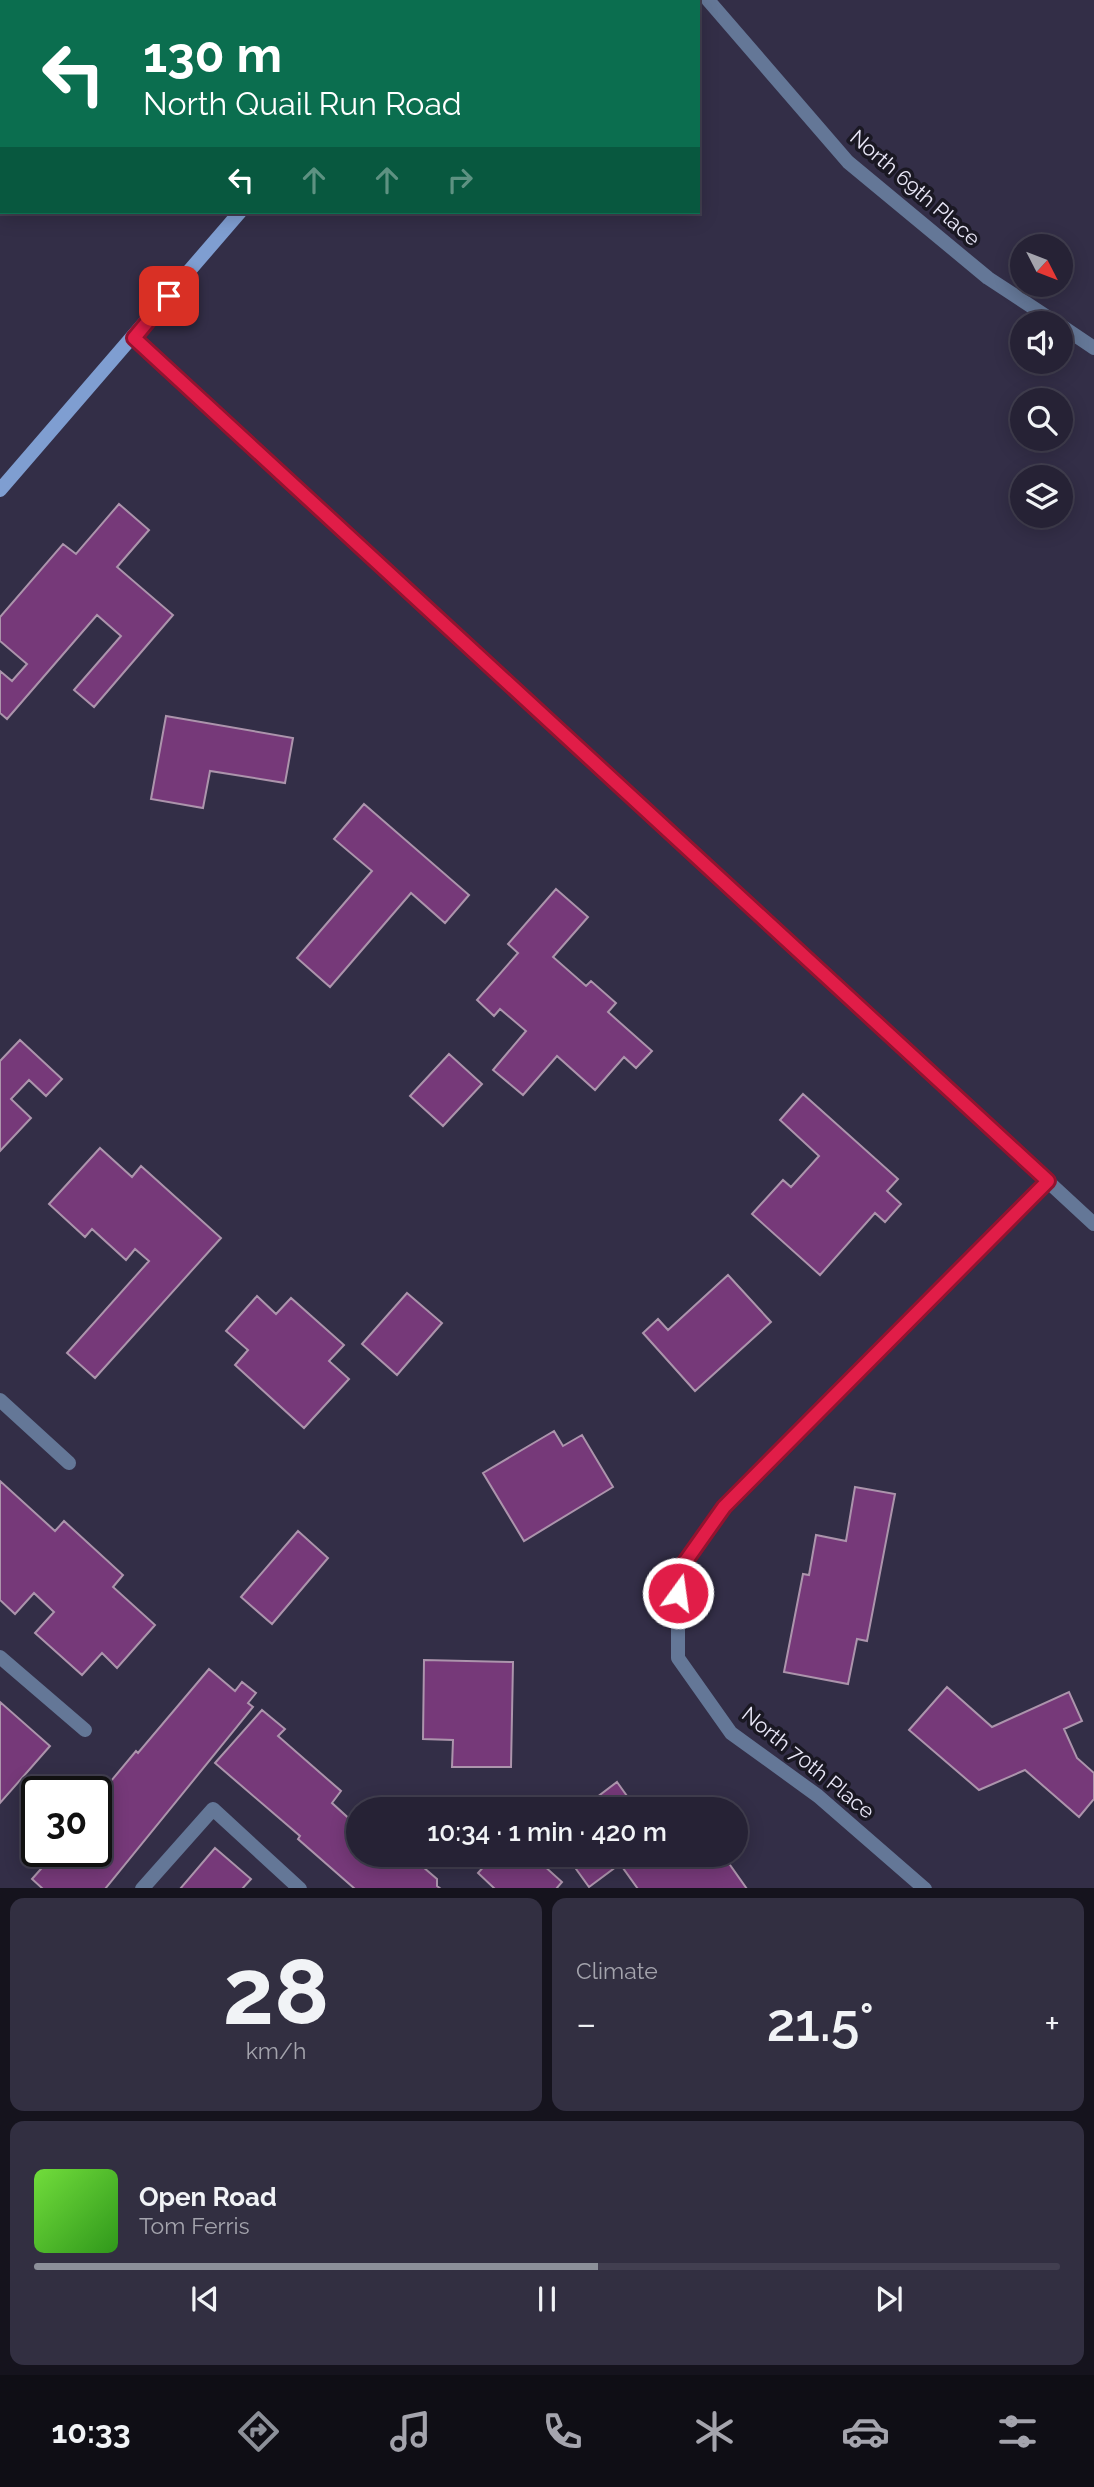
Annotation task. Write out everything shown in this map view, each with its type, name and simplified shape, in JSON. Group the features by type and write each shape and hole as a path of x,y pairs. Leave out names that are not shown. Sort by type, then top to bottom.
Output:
{"street":[{"name":"North 69th Place","path":"708,0 848,162 988,278 1038,311"},
{"path":"0,490 238,214"},
{"name":"North 69th Place","path":"1073,334 1094,348"},
{"path":"134,338 1094,1224"},
{"name":"North 70th Place","path":"925,1888 818,1796 732,1733 678,1658 678,1572 724,1507 1048,1181"},
{"path":"0,1400 69,1463"},
{"path":"0,1657 85,1730"},
{"path":"142,1888 213,1809 300,1888"}],"building":[{"path":"119,504 149,530 117,567 173,615 94,707 74,690 121,636 97,615 7,719 0,713 0,671 12,681 27,664 0,641 0,617 63,544 76,554"},
{"path":"166,716 293,738 285,783 210,771 203,808 151,799"},
{"path":"364,804 469,895 445,923 411,893 330,987 297,958 372,871 334,839"},
{"path":"556,889 588,917 553,957 586,986 591,981 616,1003 608,1012 652,1051 636,1068 624,1057 595,1090 557,1056 523,1095 493,1070 526,1031 500,1009 494,1016 477,1000 518,953 508,944"},
{"path":"20,1040 62,1079 46,1096 29,1080 11,1099 31,1118 0,1151 0,1061"},
{"path":"449,1054 482,1084 443,1126 410,1096"},
{"path":"803,1094 898,1179 887,1191 901,1204 885,1222 875,1213 820,1275 752,1214 783,1180 791,1187 819,1156 780,1120"},
{"path":"100,1148 132,1177 141,1166 221,1238 95,1378 67,1353 149,1261 135,1249 126,1260 92,1229 85,1237 49,1204"},
{"path":"728,1275 771,1322 695,1391 643,1333 658,1319 668,1330"},
{"path":"407,1293 442,1323 397,1375 362,1344"},
{"path":"257,1296 276,1314 291,1298 344,1345 329,1361 349,1379 304,1428 235,1365 248,1350 226,1331"},
{"path":"554,1431 563,1446 582,1435 613,1487 524,1541 483,1473"},
{"path":"0,1481 55,1531 64,1521 123,1575 113,1587 155,1625 117,1668 102,1653 82,1675 35,1633 54,1612 34,1593 15,1614 0,1600"},
{"path":"855,1487 895,1494 867,1641 857,1639 848,1684 784,1672 803,1574 809,1575 816,1535 846,1541"},
{"path":"298,1531 328,1558 272,1624 241,1597"},
{"path":"424,1660 513,1662 511,1767 452,1767 453,1740 423,1739"},
{"path":"209,1669 235,1691 242,1682 256,1693 248,1703 253,1707 106,1888 42,1888 32,1879 43,1867 112,1867 112,1780 136,1751 138,1753"},
{"path":"947,1687 992,1727 1069,1692 1082,1721 1064,1729 1077,1758 1094,1773 1094,1799 1079,1817 1025,1770 979,1790 909,1730"},
{"path":"0,1702 50,1746 0,1803"},
{"path":"262,1710 285,1729 278,1736 341,1791 332,1803 346,1816 346,1867 423,1867 437,1879 440,1888 354,1888 298,1839 300,1836 215,1763"},
{"path":"617,1782 628,1797 597,1797"},
{"path":"215,1848 251,1879 243,1888 181,1888"},
{"path":"483,1867 545,1867 562,1882 557,1888 494,1888 478,1873"},
{"path":"575,1867 616,1867 589,1887"},
{"path":"622,1867 731,1867 746,1888 637,1888"}],"route":[{"path":"169,296 134,338 1048,1181 724,1507 678,1572 678,1593"}]}
